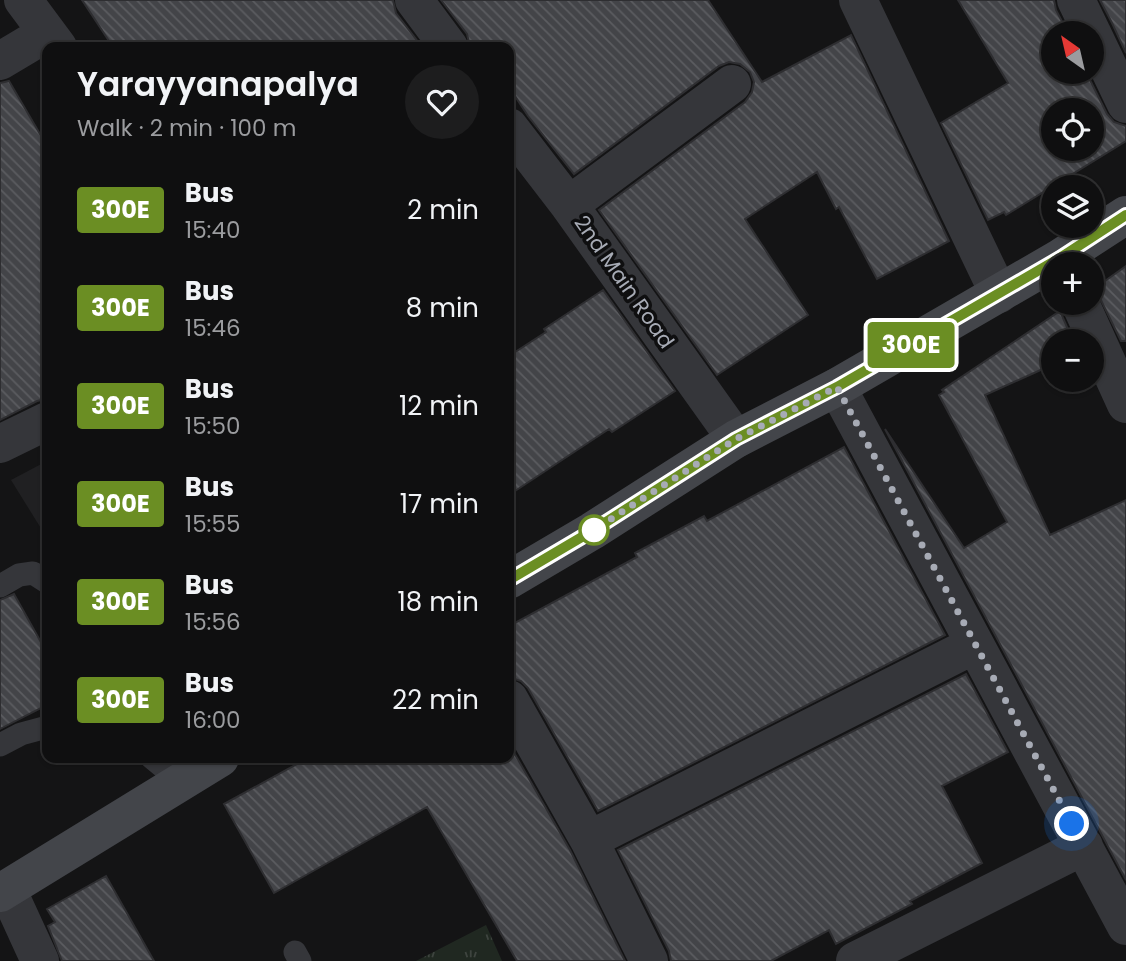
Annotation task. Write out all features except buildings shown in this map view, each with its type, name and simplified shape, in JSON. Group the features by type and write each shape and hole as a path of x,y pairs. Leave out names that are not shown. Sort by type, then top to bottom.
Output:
{"main road":[{"path":"1074,252 1126,215"},
{"path":"514,577 736,439 837,387 1041,272"},
{"path":"3,891 212,763"}],"street":[{"path":"23,0 53,40"},
{"path":"859,0 999,294"},
{"path":"1076,0 1086,21"},
{"path":"429,5 447,42"},
{"path":"0,61 42,44"},
{"path":"1104,58 1126,104"},
{"path":"569,205 732,84"},
{"name":"2nd Main Road","path":"514,134 569,205 736,439"},
{"path":"1085,315 1126,404"},
{"path":"837,387 1126,926"},
{"path":"0,444 42,423"},
{"path":"589,840 974,645"},
{"path":"514,708 589,840 649,961"},
{"path":"855,961 1084,846"},
{"path":"3,891 40,961"}],"lane":[{"path":"0,586 19,575 33,573 42,579"},
{"path":"0,745 21,734 42,728"},
{"path":"158,763 181,782"}],"shaded area":[{"path":"42,464 42,530 11,480"}],"green space":[{"path":"486,925 502,961 416,961"}],"bus line":[{"name":"300E","path":"514,577 736,439 837,387 1060,258 1126,215"}],"route":[{"path":"594,530 592,531 736,439 837,387 1072,824"}]}
